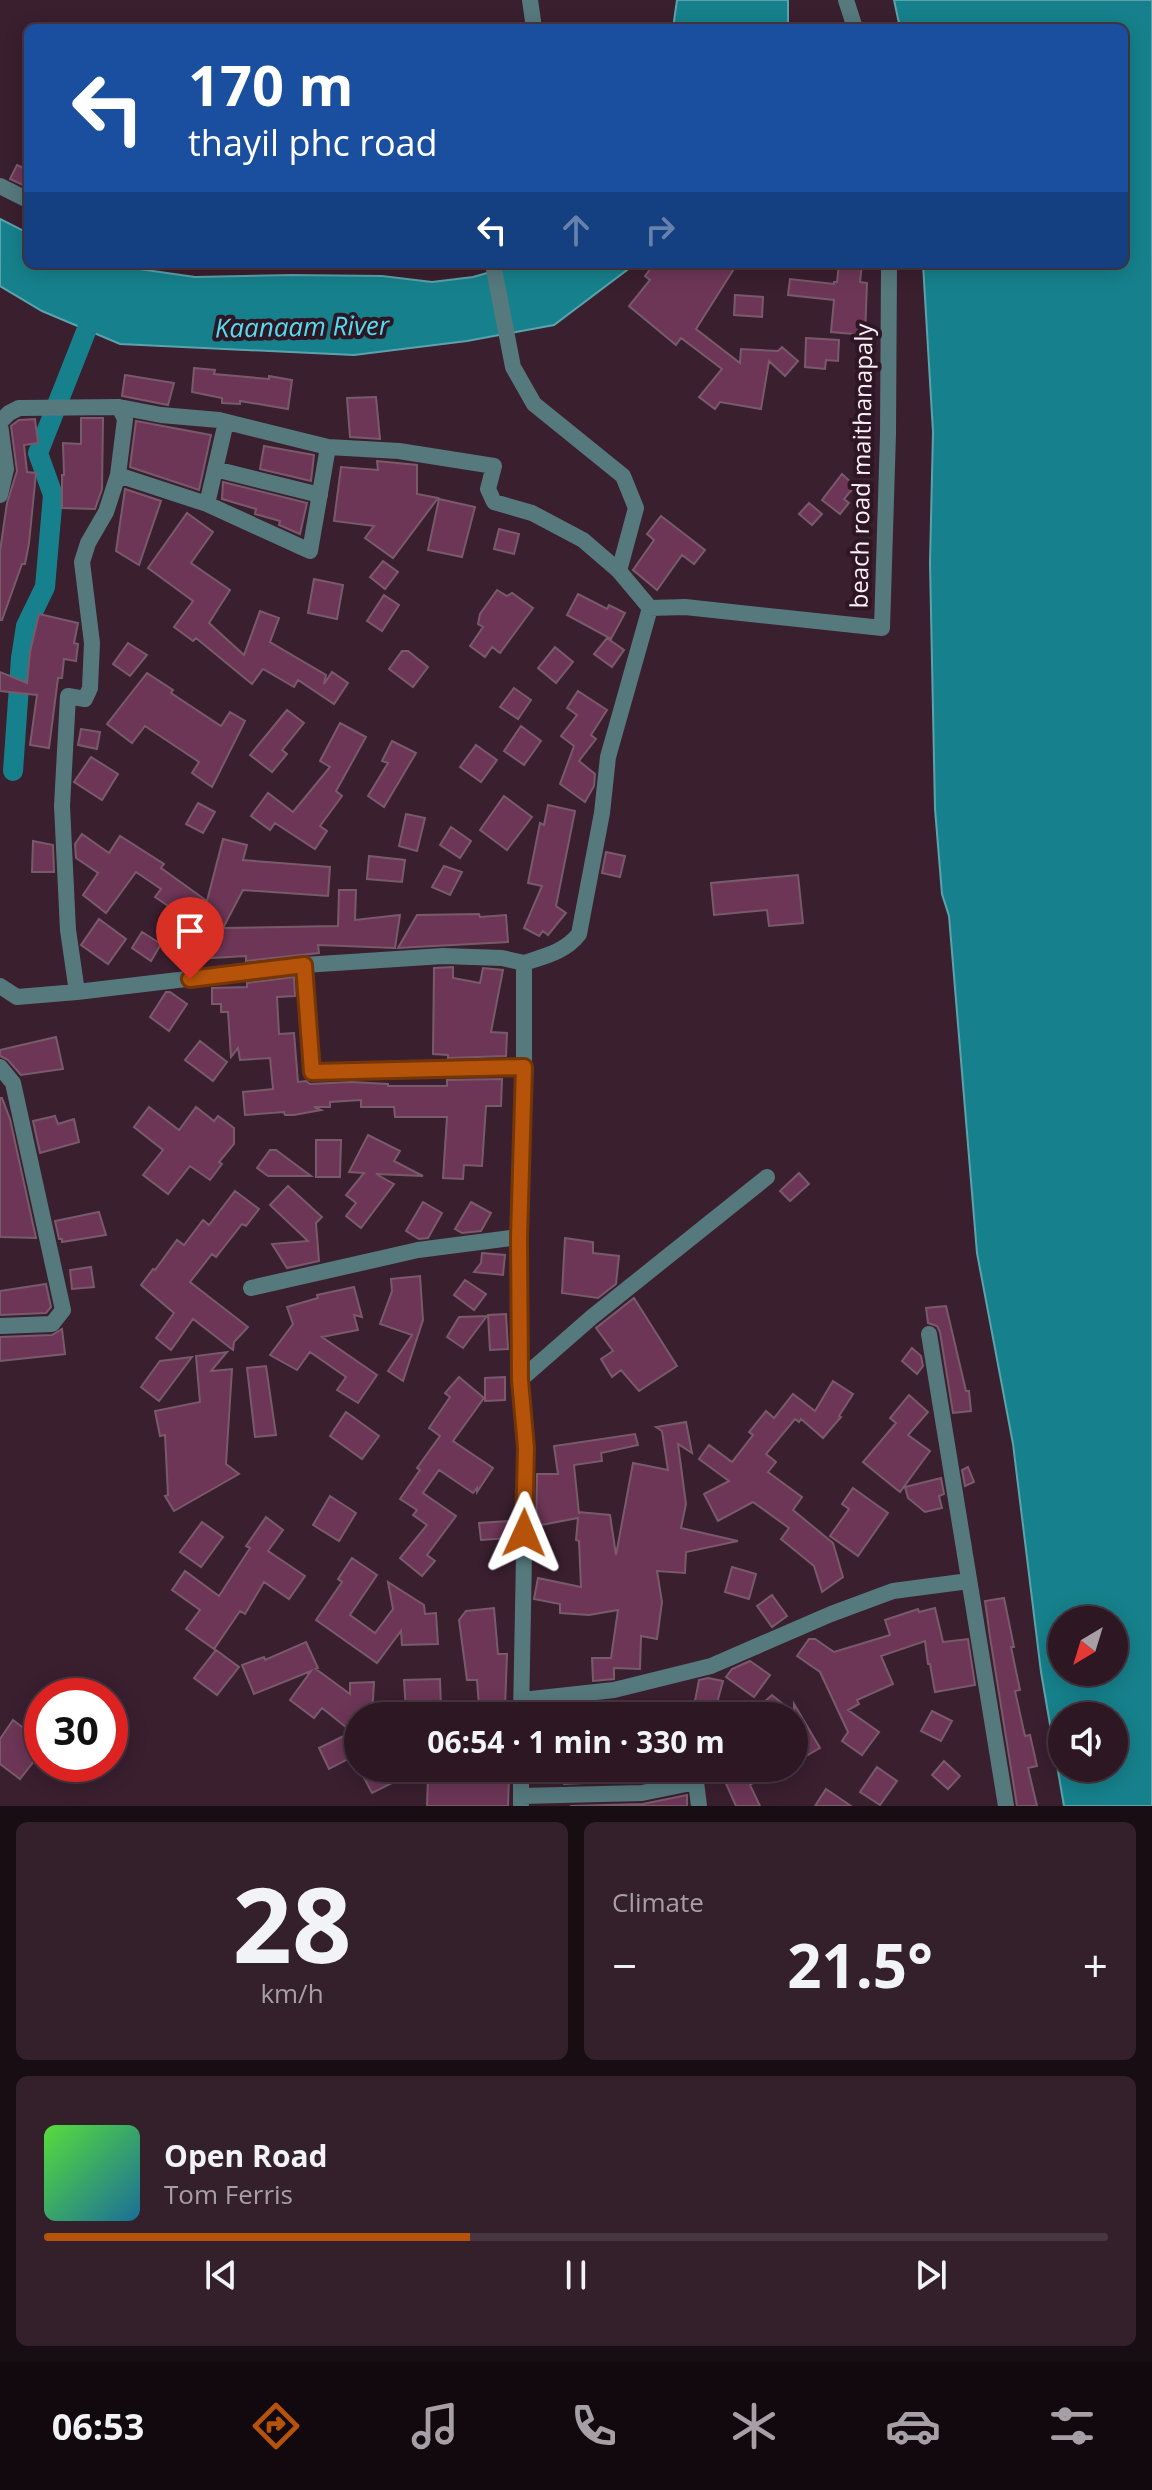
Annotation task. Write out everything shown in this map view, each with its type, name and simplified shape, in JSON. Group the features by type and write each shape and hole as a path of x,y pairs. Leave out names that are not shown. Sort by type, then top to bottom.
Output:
{"street":[{"path":"530,0 533,24"},
{"path":"846,0 854,24"},
{"path":"0,186 24,198"},
{"path":"494,268 513,367 534,404 623,476 636,508 619,571"},
{"name":"beach road maithanapaly","path":"650,608 685,607 882,628 889,268"},
{"path":"77,992 68,930 62,806 68,696 85,699 90,688 92,643 82,562 88,543 106,512 118,475 125,419 119,407"},
{"path":"0,495 6,469 0,423 19,408 119,407 226,422 328,447 399,451 494,466 488,489 494,502 532,513 583,540 619,571 650,608 608,757 602,813 579,934 558,952 524,963 502,958 443,956 304,965 17,997 0,986"},
{"path":"207,504 226,422"},
{"path":"118,475 207,504 310,551 328,447"},
{"path":"215,469 320,495"},
{"path":"522,1702 526,1448 520,1380 519,1237 524,963"},
{"path":"304,965 312,1072 524,1067"},
{"path":"0,1067 13,1083 63,1310 52,1324 0,1326"},
{"path":"520,1380 592,1317 767,1177"},
{"path":"251,1288 418,1250 519,1237"},
{"path":"929,1334 1006,1806"},
{"path":"553,1702 711,1666 893,1591 969,1581"},
{"path":"521,1801 642,1793 696,1782 699,1806"}],"water":[{"path":"677,0 788,0 788,24 674,24"},
{"path":"894,0 1152,0 1152,1806 1064,1806 1060,1782 1128,1782 1128,1702 1048,1702 1048,1713 1013,1444 977,1253 949,916 942,894 935,809 930,563 933,432 923,268 1128,268 1128,24 899,24"},
{"name":"Kaanaam River","path":"0,219 24,231 24,268 132,268 195,277 382,276 432,282 473,277 505,268 630,268 554,325 467,341 354,355 120,344 42,311 0,286"}],"building":[{"path":"17,165 24,168 24,186 10,179"},
{"path":"651,268 734,268 696,329 740,363 741,349 778,351 782,347 798,361 785,376 769,361 761,409 720,402 715,409 699,397 722,369 681,338 676,345 629,306 650,280 645,276"},
{"path":"839,268 862,268 860,282 867,283 865,335 831,332 834,300 788,295 790,279 837,282"},
{"path":"735,295 763,297 762,317 734,315"},
{"path":"806,338 839,340 838,361 826,360 825,369 805,367"},
{"path":"194,368 215,370 214,374 292,380 288,409 240,401 240,404 222,403 222,398 192,392"},
{"path":"125,375 174,383 168,405 122,396"},
{"path":"376,397 380,439 350,437 347,398"},
{"path":"81,418 103,418 102,489 95,509 62,508 63,443 81,444"},
{"path":"35,419 38,443 24,445 27,472 36,473 29,543 25,564 22,564 0,620 0,551 7,503 17,471 11,426 19,420"},
{"path":"136,421 211,435 199,490 130,467"},
{"path":"264,446 314,455 311,481 260,469"},
{"path":"377,461 417,465 417,494 438,498 393,558 365,538 374,526 334,521 341,467 378,470"},
{"path":"842,474 855,486 844,499 849,503 840,514 822,500"},
{"path":"223,482 307,503 300,534 279,525 280,521 255,514 256,509 222,499"},
{"path":"125,489 161,501 139,565 116,551"},
{"path":"439,499 475,507 462,557 428,550"},
{"path":"809,503 822,514 812,525 799,514"},
{"path":"187,513 213,532 191,563 230,590 209,623 244,655 260,611 279,618 270,642 326,675 324,684 332,672 348,683 334,704 298,680 294,687 263,669 252,684 196,638 193,641 174,627 193,601 148,568"},
{"path":"661,516 705,550 694,564 682,555 657,590 633,570 654,540 647,534"},
{"path":"499,529 519,534 514,554 494,549"},
{"path":"383,561 398,572 385,589 370,577"},
{"path":"314,579 343,585 337,619 308,613"},
{"path":"497,590 507,596 512,593 533,608 500,653 492,647 485,657 470,646 483,627 478,624 480,614"},
{"path":"578,594 607,609 609,605 625,613 611,639 567,615"},
{"path":"384,595 399,605 382,631 367,621"},
{"path":"39,614 78,623 74,643 78,644 76,661 64,659 62,678 58,678 49,748 30,745 37,695 0,691 0,672 27,683"},
{"path":"607,638 624,650 612,667 594,654"},
{"path":"128,643 147,655 130,676 113,664"},
{"path":"555,647 573,662 556,683 538,668"},
{"path":"402,651 408,651 428,667 413,687 389,669"},
{"path":"147,673 221,726 230,712 245,721 212,787 192,773 199,762 145,726 132,743 107,724"},
{"path":"514,688 531,700 518,719 500,707"},
{"path":"578,691 607,710 591,735 596,739 579,761 595,774 594,786 585,802 560,784 574,746 561,736 577,715 567,708"},
{"path":"287,710 304,723 282,750 287,754 272,772 250,755"},
{"path":"340,723 366,737 336,791 342,796 320,826 327,831 315,849 275,823 270,830 251,816 268,793 293,812 330,767 320,761"},
{"path":"521,726 541,741 524,765 504,751"},
{"path":"81,729 100,732 97,749 78,745"},
{"path":"392,741 416,753 384,807 368,796 388,763 382,761"},
{"path":"476,745 497,760 481,782 460,767"},
{"path":"91,757 118,774 102,800 74,782"},
{"path":"504,796 532,817 507,850 480,830"},
{"path":"198,803 215,812 203,833 186,824"},
{"path":"548,805 575,811 556,906 566,913 548,935 543,931 539,936 524,928 542,886 528,883 540,823 544,825"},
{"path":"406,814 425,818 417,851 399,846"},
{"path":"451,827 471,841 460,858 440,845"},
{"path":"82,834 109,853 120,836 164,864 161,868 207,901 223,839 247,845 243,860 330,867 328,896 243,890 223,928 338,926 339,890 356,890 355,920 400,915 395,948 318,945 319,953 246,961 246,956 178,960 177,912 155,897 161,889 136,872 106,913 83,895 98,873 76,858 75,844"},
{"path":"33,841 53,845 54,872 32,872"},
{"path":"606,852 625,856 620,877 602,873"},
{"path":"369,856 405,860 402,882 367,879"},
{"path":"444,866 462,872 450,895 432,887"},
{"path":"798,875 803,923 769,926 767,910 714,915 711,883"},
{"path":"479,914 480,917 506,915 508,942 398,948 417,915"},
{"path":"99,919 126,939 108,964 81,945"},
{"path":"142,932 161,944 151,961 132,948"},
{"path":"453,967 453,978 480,983 483,968 503,970 491,1032 507,1033 506,1056 448,1058 448,1055 433,1054 434,968"},
{"path":"294,977 295,996 277,997 279,1034 294,1033 298,1082 447,1086 447,1080 502,1079 501,1106 486,1106 482,1166 464,1165 463,1179 443,1178 447,1117 395,1117 394,1107 361,1107 361,1100 330,1102 330,1107 314,1107 321,1110 294,1115 285,1115 284,1112 245,1115 243,1092 273,1089 270,1058 240,1060 238,1048 231,1057 228,1012 221,1012 221,1004 212,1004 212,988 247,987 247,983"},
{"path":"166,992 187,1004 169,1031 150,1017"},
{"path":"56,1037 63,1069 21,1075 8,1060 0,1056 0,1050"},
{"path":"200,1041 227,1062 213,1081 185,1060"},
{"path":"0,1098 10,1119 36,1238 0,1237"},
{"path":"149,1107 179,1130 196,1107 214,1121 218,1116 234,1128 234,1144 219,1162 222,1164 210,1180 190,1166 168,1194 143,1175 163,1150 134,1127"},
{"path":"55,1116 58,1124 74,1119 79,1142 40,1153 33,1121"},
{"path":"368,1135 400,1151 394,1161 423,1176 376,1174 394,1184 361,1228 346,1216 356,1203 346,1195 364,1173 349,1172"},
{"path":"316,1140 341,1140 340,1177 316,1177"},
{"path":"270,1150 276,1150 311,1176 268,1176 257,1168"},
{"path":"799,1173 809,1184 790,1201 780,1191"},
{"path":"288,1186 322,1217 316,1223 319,1261 287,1268 272,1244 308,1241 270,1205"},
{"path":"235,1191 259,1209 246,1226 242,1224 216,1257 212,1254 190,1282 248,1327 234,1342 233,1350 193,1319 171,1350 156,1338 174,1313 141,1285 177,1240 184,1245 203,1220 209,1225"},
{"path":"423,1202 442,1213 428,1238 419,1239 406,1231"},
{"path":"471,1202 491,1213 481,1231 462,1233 455,1229"},
{"path":"99,1212 106,1235 62,1242 59,1239 55,1221"},
{"path":"565,1238 593,1242 593,1253 619,1256 616,1284 598,1298 562,1293"},
{"path":"482,1253 505,1255 503,1275 474,1272 481,1263"},
{"path":"91,1267 94,1287 72,1289 70,1270"},
{"path":"420,1276 423,1320 403,1381 388,1371 412,1335 380,1324 392,1291 391,1279"},
{"path":"465,1280 486,1294 474,1310 454,1295"},
{"path":"46,1284 51,1307 46,1313 0,1315 0,1291"},
{"path":"354,1287 362,1317 354,1315 358,1330 322,1337 377,1375 358,1403 337,1390 346,1377 310,1352 297,1370 270,1355 293,1324 287,1307 318,1298 317,1295"},
{"path":"634,1298 677,1366 639,1391 621,1370 612,1377 601,1359 613,1351 596,1328"},
{"path":"946,1306 966,1391 969,1391 971,1411 953,1413 940,1332 937,1326 928,1323 926,1308"},
{"path":"506,1314 508,1349 490,1350 488,1315"},
{"path":"487,1316 463,1348 447,1337 459,1317"},
{"path":"62,1329 65,1354 0,1361 0,1337 52,1335"},
{"path":"912,1348 921,1356 923,1366 917,1374 902,1361"},
{"path":"227,1352 211,1371 232,1369 226,1464 239,1474 174,1511 165,1496 168,1495 165,1435 160,1436 155,1411 200,1402 196,1356"},
{"path":"192,1357 159,1401 141,1387 160,1361"},
{"path":"266,1366 276,1435 255,1437 247,1368"},
{"path":"459,1377 484,1398 453,1441 493,1468 477,1492 477,1488 473,1493 439,1470 423,1493 456,1516 427,1555 435,1561 422,1576 400,1558 427,1525 413,1515 417,1510 400,1499 440,1436 429,1428 450,1397 445,1393"},
{"path":"505,1377 505,1400 485,1401 485,1378"},
{"path":"833,1381 853,1394 841,1417 823,1438 801,1419 799,1422 795,1419 766,1454 776,1462 768,1472 802,1497 793,1510 833,1543 843,1577 822,1592 814,1566 781,1539 789,1528 753,1502 718,1521 704,1494 729,1481 699,1459 709,1445 732,1462 753,1435 749,1432 766,1411 774,1418 793,1394 815,1411"},
{"path":"909,1395 928,1412 908,1435 930,1451 900,1492 863,1462 896,1423 890,1418"},
{"path":"346,1412 379,1436 362,1459 330,1436"},
{"path":"686,1422 692,1453 678,1444 686,1504 681,1528 738,1541 686,1552 685,1573 657,1571 662,1602 657,1639 641,1636 640,1669 614,1668 614,1679 593,1681 592,1658 611,1658 618,1610 589,1615 560,1613 560,1604 534,1599 538,1578 581,1587 579,1541 576,1540 578,1518 536,1526 537,1474 558,1474 554,1446 635,1434 638,1445 601,1453 602,1461 574,1465 579,1514 610,1515 616,1555 633,1463 668,1470 662,1431 656,1427"},
{"path":"968,1467 974,1482 965,1486 962,1470"},
{"path":"941,1478 944,1494 939,1496 942,1508 925,1512 908,1498 905,1487"},
{"path":"853,1488 888,1513 858,1556 830,1536 849,1509 842,1504"},
{"path":"330,1496 356,1513 339,1541 313,1525"},
{"path":"266,1517 283,1530 268,1551 305,1576 289,1599 264,1582 245,1614 240,1611 214,1649 186,1629 200,1610 172,1590 185,1571 219,1596"},
{"path":"508,1521 509,1538 481,1540 479,1523"},
{"path":"202,1522 223,1537 201,1567 180,1552"},
{"path":"352,1558 377,1575 350,1615 375,1633 393,1609 388,1582 424,1605 425,1614 436,1613 438,1644 402,1645 401,1631 377,1663 316,1620 342,1582 338,1579"},
{"path":"732,1567 756,1574 749,1599 725,1592"},
{"path":"772,1595 787,1616 772,1627 757,1606"},
{"path":"1004,1598 1020,1690 1015,1691 1025,1736 1030,1735 1037,1766 1028,1768 1037,1806 1017,1806 990,1637 985,1601"},
{"path":"494,1608 498,1654 507,1654 505,1702 479,1702 477,1680 467,1680 459,1620 466,1611"},
{"path":"935,1608 943,1642 968,1639 975,1685 935,1692 925,1641 881,1656 893,1684 857,1700 859,1704 848,1710 879,1732 862,1755 842,1741 848,1732 820,1672 797,1656 809,1639 815,1639 834,1652 890,1635 885,1620 918,1609 919,1612"},
{"path":"306,1642 316,1669 350,1694 350,1683 374,1682 373,1702 344,1702 344,1726 322,1708 314,1718 290,1700 311,1671 254,1694 242,1665 264,1657 265,1660"},
{"path":"216,1650 239,1667 217,1695 194,1678"},
{"path":"750,1661 770,1675 754,1697 726,1677 732,1669"},
{"path":"440,1679 441,1702 405,1702 404,1680"},
{"path":"699,1680 723,1681 717,1702 695,1702"},
{"path":"772,1695 781,1702 764,1702"},
{"path":"932,1711 952,1721 941,1741 921,1731"},
{"path":"13,1720 24,1728 24,1774 20,1779 0,1764 0,1739"},
{"path":"808,1728 820,1748 808,1755"},
{"path":"344,1736 344,1761 329,1769 319,1748"},
{"path":"944,1761 960,1776 948,1789 932,1775"},
{"path":"877,1767 897,1781 880,1805 860,1792"},
{"path":"366,1782 394,1782 372,1793"},
{"path":"428,1782 509,1782 508,1806 427,1806"},
{"path":"564,1782 606,1782 564,1784"},
{"path":"725,1782 755,1782 750,1785 760,1806 736,1806"},
{"path":"826,1789 851,1806 815,1806"},
{"path":"687,1795 687,1806 570,1806 643,1804"}],"waterway":[{"path":"13,771 21,658 26,626 45,587 53,495 38,453 96,306"}],"route":[{"path":"190,979 304,965 312,1072 524,1067 519,1237 520,1380 526,1448 524,1533"}]}
